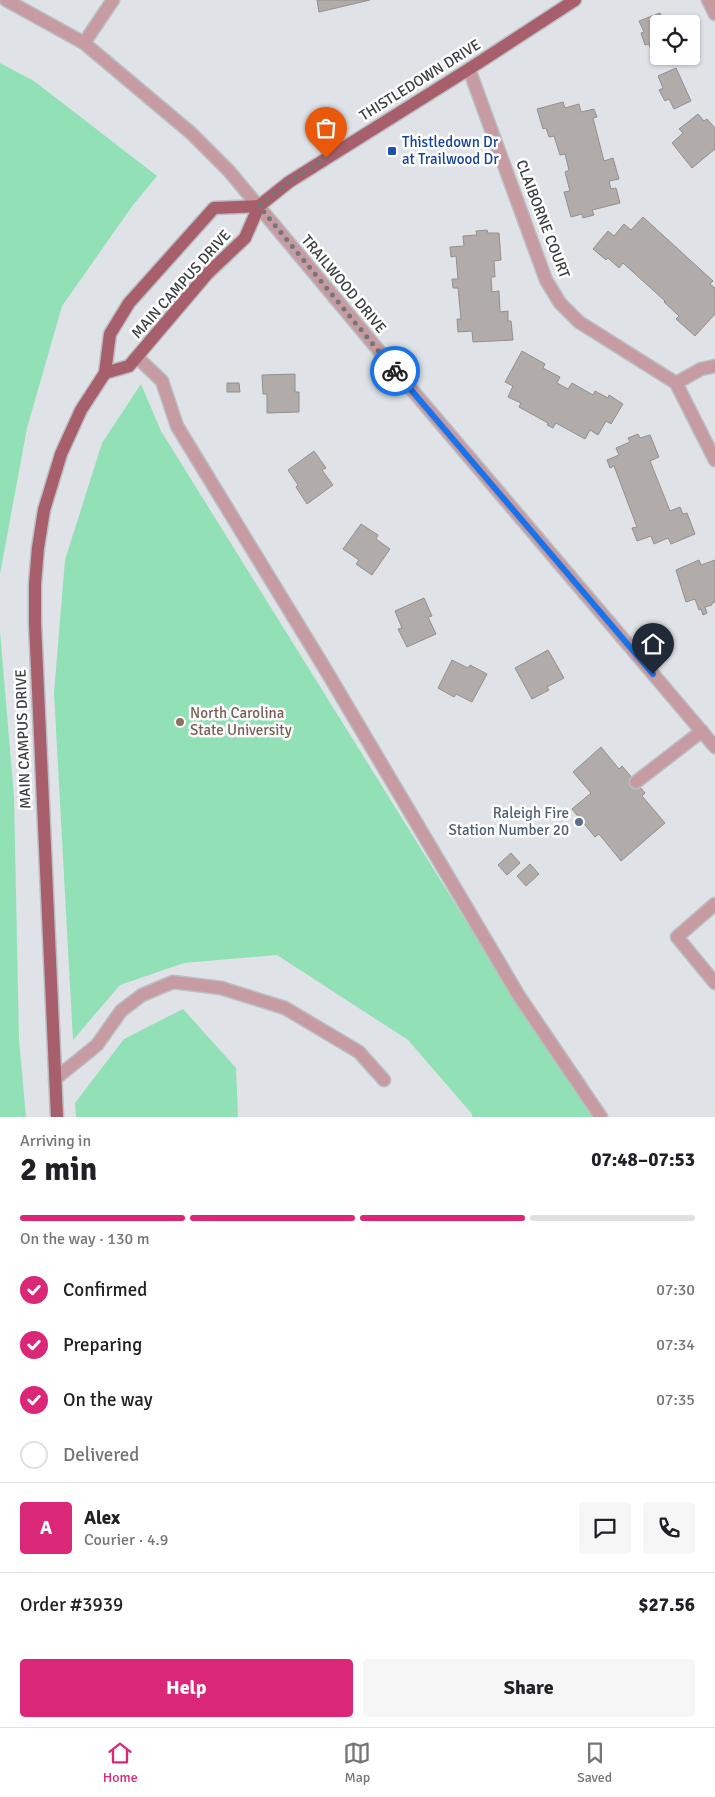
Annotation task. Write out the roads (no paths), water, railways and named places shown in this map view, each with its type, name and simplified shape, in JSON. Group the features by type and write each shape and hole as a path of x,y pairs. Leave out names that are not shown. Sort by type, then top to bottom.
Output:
{"main road":[{"name":"THISTLEDOWN DRIVE","path":"259,206 289,182 575,0"},
{"name":"MAIN CAMPUS DRIVE","path":"57,1117 34,624 34,584 44,510 61,454 81,410 105,373 110,334 129,304 214,208 259,206 245,238 207,274 129,366 105,373"}],"street":[{"name":"TRAILWOOD DRIVE","path":"6,0 84,43 192,133 229,171 715,747"},
{"path":"84,43 113,0"},
{"path":"708,0 715,14"},
{"name":"CLAIBORNE COURT","path":"469,69 546,280 560,303 579,322 676,383"},
{"path":"137,357 162,381 177,426 200,465 324,667 519,996 601,1117"},
{"path":"715,366 702,369 676,383 715,460"},
{"path":"636,782 702,731"},
{"path":"715,904 677,937 715,983"},
{"path":"55,1079 97,1045 121,1011 142,995 173,982 221,988 285,1008 359,1052 384,1080"}],"place":[{"name":"Thistledown Dr at Trailwood Dr","path":"392,151"},
{"name":"North Carolina State University","path":"180,722"},
{"name":"Raleigh Fire Station Number 20","path":"579,822"}]}
